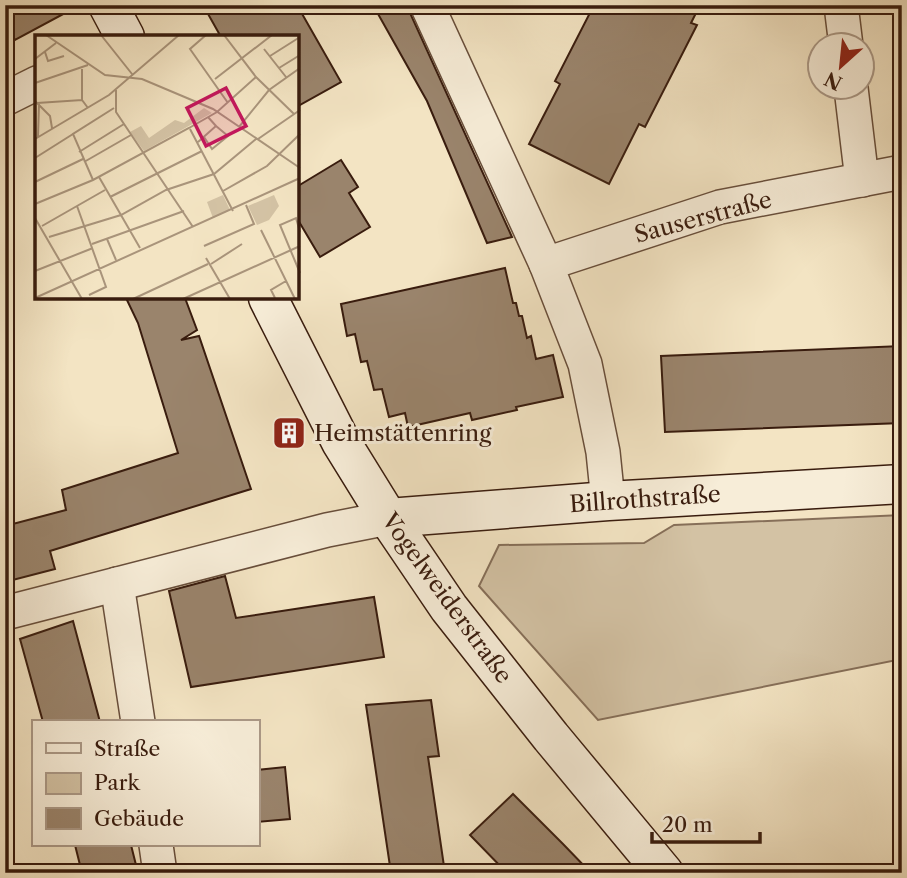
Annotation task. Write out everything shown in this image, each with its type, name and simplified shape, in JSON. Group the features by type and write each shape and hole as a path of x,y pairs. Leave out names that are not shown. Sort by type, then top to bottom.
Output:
{"main road":[{"path":"108,5 124,35"},
{"name":"Vogelweiderstraße","path":"269,299 341,442 388,518 456,617 664,873"},
{"name":"Billrothstraße","path":"388,518 608,501 902,484"}],"street":[{"path":"427,5 546,264 585,364 603,452 608,501"},
{"path":"841,5 844,32"},
{"path":"5,99 35,84"},
{"path":"853,102 862,180"},
{"name":"Sauserstraße","path":"546,264 719,207 902,172"},
{"path":"5,613 327,530 388,518"},
{"path":"117,584 138,720"},
{"path":"156,846 160,873"}],"green space":[{"path":"902,515 902,659 598,720 479,586 499,545 644,543 674,525"}],"building":[{"path":"5,5 80,5 15,40 5,22"},
{"path":"203,5 297,5 341,82 299,105 299,35 220,35"},
{"path":"373,5 408,5 512,237 487,243 427,101"},
{"path":"594,5 700,5 691,23 697,25 645,127 639,124 609,184 529,144 560,84 555,81"},
{"path":"341,160 358,187 349,193 370,227 320,257 299,222 299,185"},
{"path":"505,268 513,303 516,303 519,316 522,316 527,338 531,336 536,359 553,355 563,397 472,420 470,413 408,427 405,413 389,417 382,389 374,390 367,361 361,362 355,334 347,336 341,304"},
{"path":"126,299 185,299 197,330 181,340 199,336 251,489 50,551 55,569 5,582 5,526 66,510 62,490 178,453 138,323"},
{"path":"902,346 902,423 665,432 661,356"},
{"path":"225,576 236,618 374,597 384,657 191,687 169,591"},
{"path":"73,621 99,720 42,720 20,639"},
{"path":"431,700 439,756 428,757 445,873 391,873 366,705"},
{"path":"285,767 290,819 259,822 259,770"},
{"path":"513,794 591,873 507,873 470,835"},
{"path":"75,846 131,846 138,873 82,873"}],"place":[{"name":"Heimstättenring","path":"289,433"}]}
